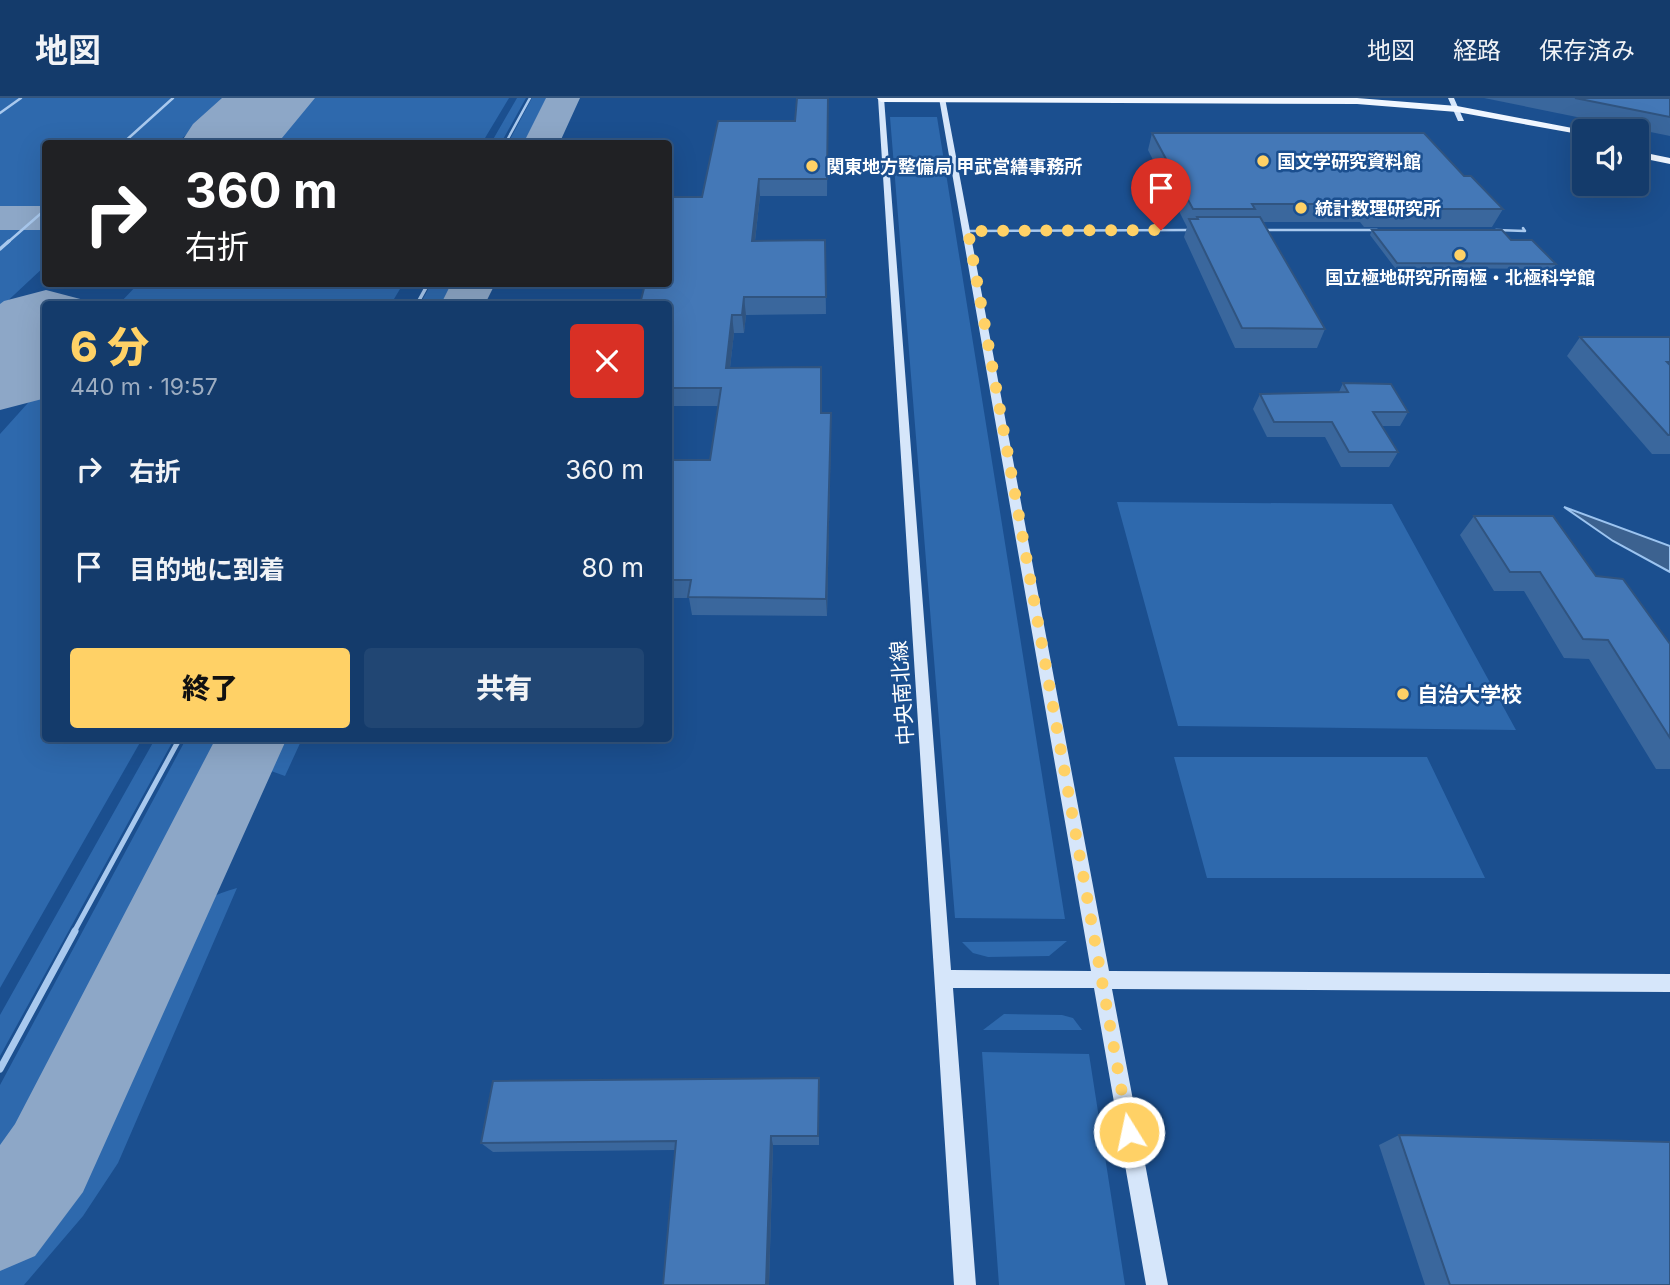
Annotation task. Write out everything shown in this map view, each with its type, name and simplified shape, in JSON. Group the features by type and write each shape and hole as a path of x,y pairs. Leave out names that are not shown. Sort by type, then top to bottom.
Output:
{"main road":[{"path":"1451,98 1459,114"},
{"path":"882,101 1334,100 1572,130"},
{"name":"中央南北線","path":"882,101 965,1285"},
{"path":"943,101 1325,108 1459,114 1572,139"},
{"path":"943,101 1157,1285"},
{"path":"1649,147 1670,151"},
{"path":"1649,157 1670,161"},
{"path":"943,979 1670,983"}],"lane":[{"path":"0,113 21,98"},
{"path":"126,140 173,98"},
{"path":"507,140 530,98"},
{"path":"0,249 42,212"},
{"path":"1132,224 1135,230"},
{"path":"1487,230 1525,230 1523,228"},
{"path":"968,231 1205,230"},
{"path":"1261,230 1384,230"},
{"path":"0,1069 178,742"}],"shaded area":[{"path":"0,98 226,98 180,140 42,140 42,207 0,207"},
{"path":"310,98 509,98 484,140 271,140"},
{"path":"517,98 526,98 503,140 493,140"},
{"path":"532,98 550,98 529,140 510,140"},
{"path":"890,117 937,117 1065,919 955,918"},
{"path":"0,227 42,227 42,269 0,308"},
{"path":"135,287 401,287 393,301 122,301"},
{"path":"429,287 455,287 448,301 422,301"},
{"path":"42,387 42,742 140,742 0,988 0,434"},
{"path":"1117,502 1392,504 1516,730 1178,726"},
{"path":"1564,507 1670,546 1670,572 1613,541"},
{"path":"153,742 172,742 0,1056 0,1015"},
{"path":"184,742 225,742 42,1106 0,1173 0,1085"},
{"path":"266,742 301,742 285,776 271,771 262,750"},
{"path":"1174,757 1427,757 1485,878 1207,878"},
{"path":"237,888 118,1163 83,1216 24,1285 0,1285 0,1237 57,1167 81,1128 123,1045 179,920 206,900"},
{"path":"1067,941 1049,956 988,957 973,953 962,942"},
{"path":"1004,1014 1062,1015 1073,1018 1082,1030 983,1030"},
{"path":"982,1052 1089,1054 1125,1285 999,1285"}],"building":[{"path":"797,98 828,98 827,179 759,179 752,241 825,240 826,297 744,297 742,315 732,315 726,368 821,367 821,413 831,413 826,599 688,597 691,580 672,580 672,460 710,460 721,388 672,388 672,301 641,301 644,287 672,287 672,197 702,197 718,121 795,121"},
{"path":"1575,98 1670,98 1670,117"},
{"path":"1152,133 1424,133 1464,176 1471,176 1503,209 1372,209 1369,204 1252,204 1255,209 1193,209"},
{"path":"1197,217 1260,217 1325,329 1242,328 1189,219 1198,219"},
{"path":"1372,230 1502,230 1511,240 1532,240 1556,264 1397,263"},
{"path":"1580,337 1670,337 1670,362 1667,362 1670,365 1670,435 1668,435"},
{"path":"1343,383 1391,384 1408,412 1373,412 1398,452 1349,452 1332,422 1274,422 1260,394 1348,392"},
{"path":"1474,516 1553,516 1596,576 1623,579 1670,644 1670,738 1608,640 1583,639 1540,572 1510,572"},
{"path":"819,1078 818,1136 771,1136 766,1285 663,1285 676,1141 481,1143 493,1081"},
{"path":"1399,1135 1670,1142 1670,1285 1450,1285"}],"taxiway":[{"path":"543,140 563,98"},
{"path":"0,218 42,218"},
{"path":"464,301 472,287"},
{"path":"0,1221 49,1158 250,742"}],"runway":[{"path":"230,140 272,98"},
{"path":"0,372 42,330"}],"place":[{"name":"国文学研究資料館","path":"1263,161"},
{"name":"関東地方整備局 甲武営繕事務所","path":"812,166"},
{"name":"統計数理研究所","path":"1301,208"},
{"name":"国立極地研究所南極・北極科学館","path":"1460,255"},
{"name":"自治大学校","path":"1403,694"}],"route":[{"path":"1129,1132 968,231 1161,230"}]}
